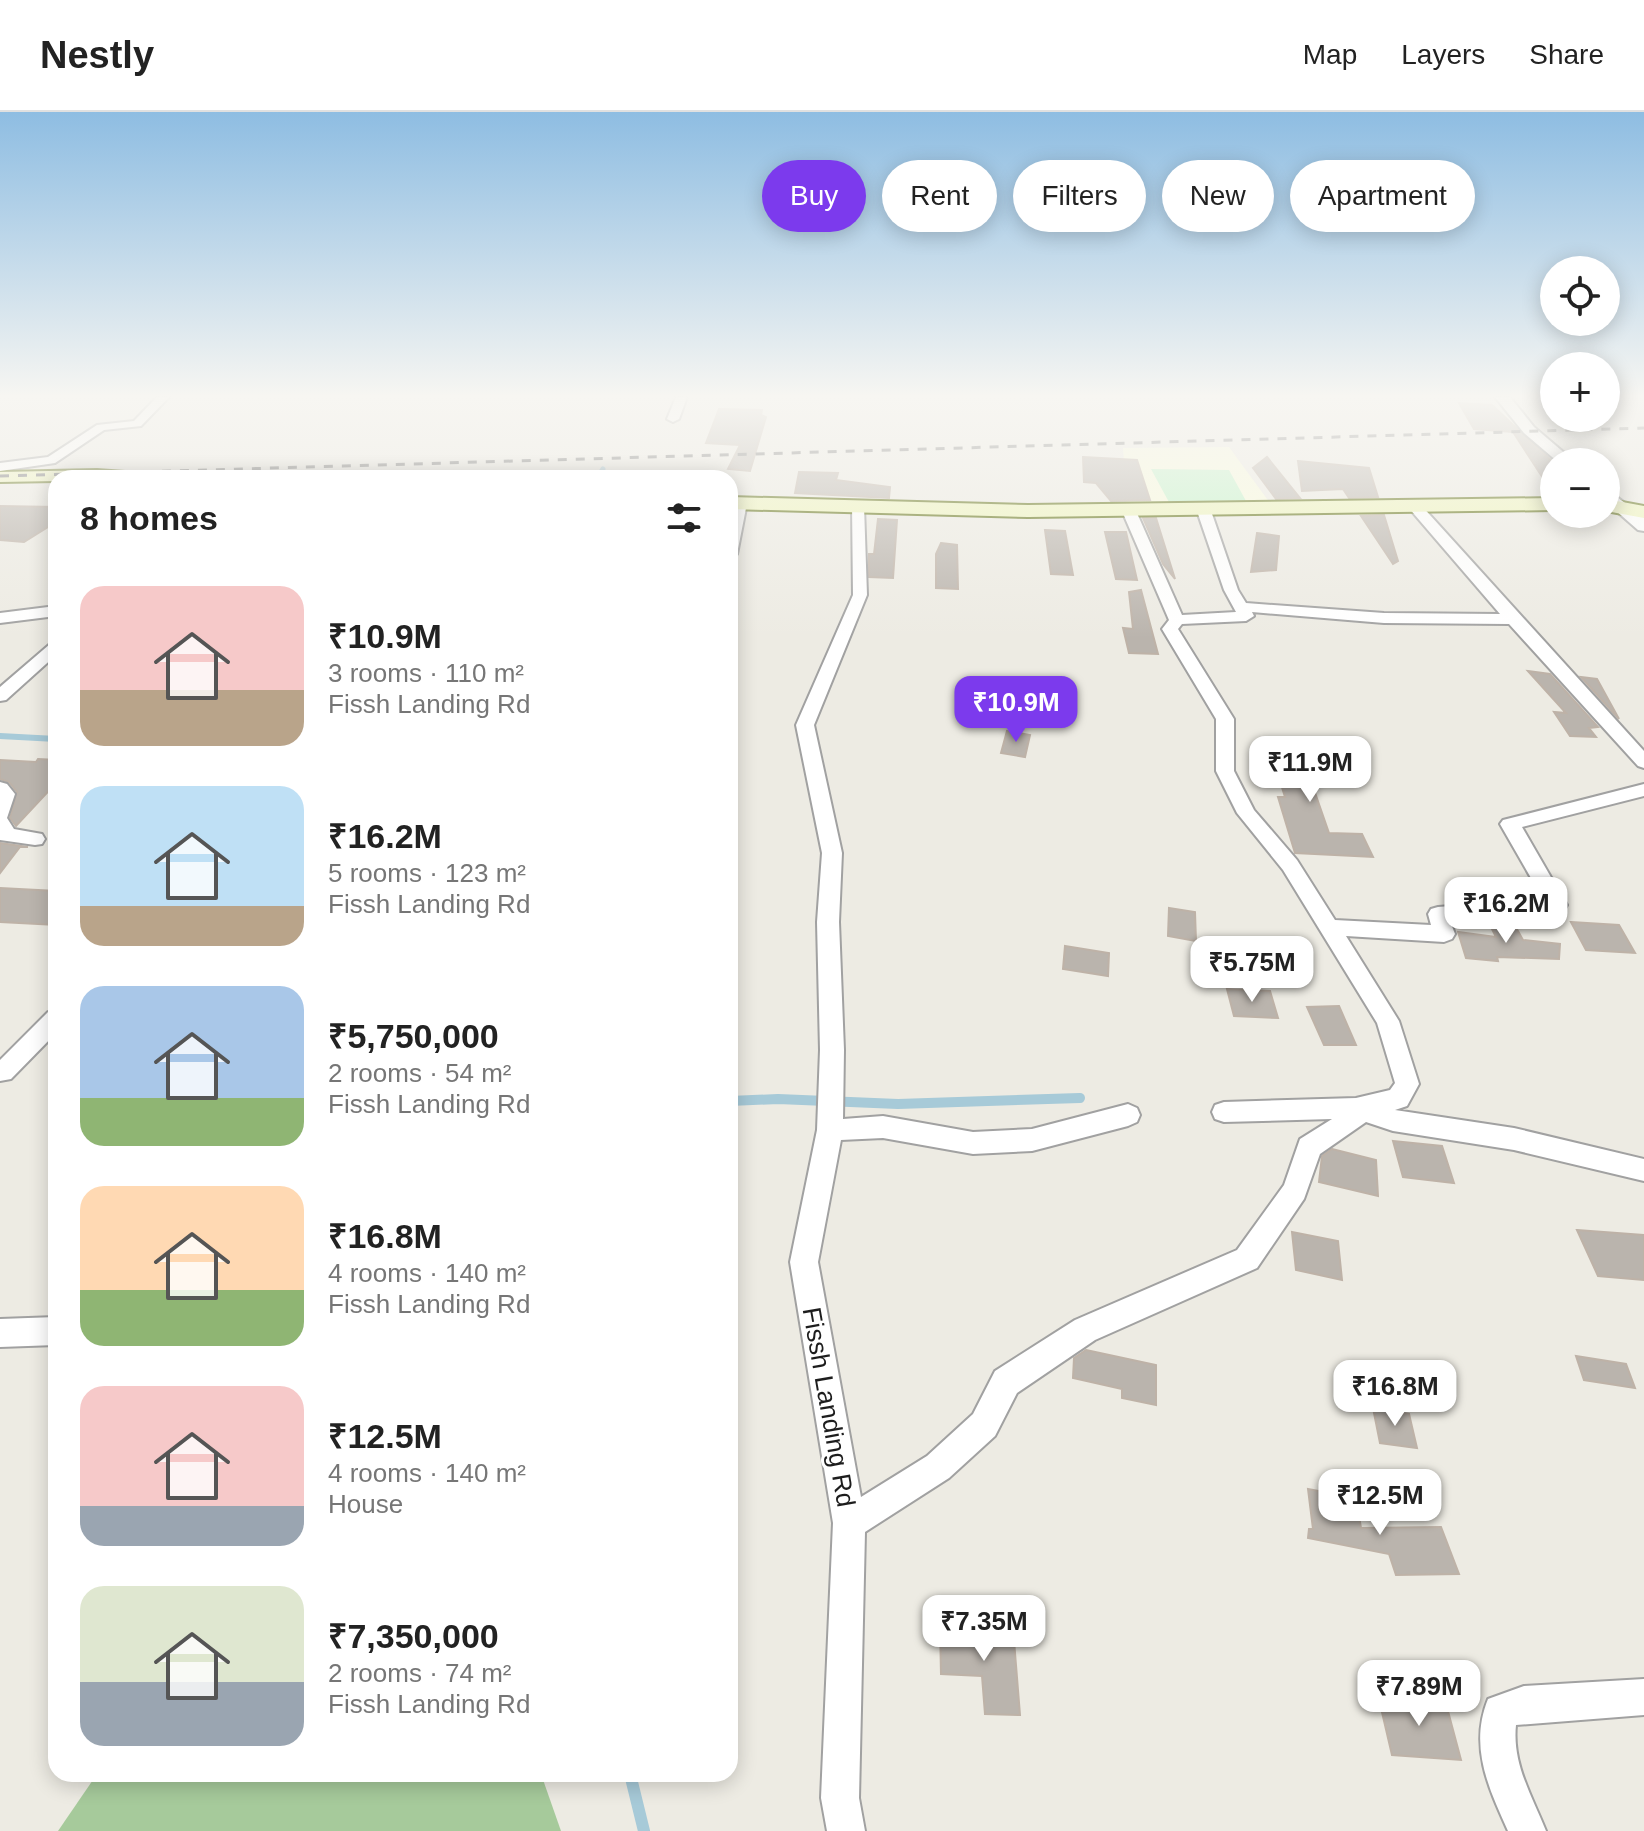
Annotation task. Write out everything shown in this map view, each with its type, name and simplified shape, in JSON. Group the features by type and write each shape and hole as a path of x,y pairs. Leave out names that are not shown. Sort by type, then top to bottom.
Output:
{"main road":[{"path":"738,503 1129,511 1540,504"},
{"path":"1620,505 1644,512"}],"street":[{"name":"Fissh Landing Rd","path":"857,506 860,595 805,725 832,853 828,922 832,1050 830,1130 804,1262 849,1523 950,1456 984,1425 1006,1382 1085,1330 1247,1259 1295,1191 1309,1147 1356,1117 1356,1108"},
{"path":"1415,507 1469,572 1516,619 1644,762"},
{"path":"1620,509 1644,526"},
{"path":"1129,511 1177,620"},
{"path":"1204,511 1239,607 1246,616 1177,620 1171,626 1172,633 1225,719 1225,771 1246,813 1290,865 1388,1021 1407,1084 1398,1099 1356,1108 1224,1112"},
{"path":"1239,607 1384,618 1516,619"},
{"path":"0,618 48,612"},
{"path":"0,696 7,684 48,653"},
{"path":"0,788 6,794 0,815"},
{"path":"1328,927 1444,934 1438,914 1557,905 1510,824 1644,790"},
{"path":"0,822 7,835 35,839"},
{"path":"1,1076 48,1026"},
{"path":"1356,1108 1393,1120 1514,1139 1644,1170"},
{"path":"830,1130 883,1127 973,1143 1032,1140 1128,1115"},
{"path":"0,1333 48,1331"},
{"path":"846,1831 840,1798 849,1523"},
{"path":"1527,1831 1497,1753 1495,1729 1501,1712 1524,1704 1644,1697"}],"shaded area":[{"path":"1125,477 1251,477 1270,503 1127,506"}],"green space":[{"path":"1155,477 1233,477 1246,501 1170,504"},
{"path":"92,1782 544,1782 561,1831 58,1831"}],"building":[{"path":"798,477 837,477 836,480 890,487 889,498 795,493"},
{"path":"1084,477 1143,477 1150,500 1111,501 1096,483 1084,482"},
{"path":"1260,477 1283,477 1300,498 1276,499"},
{"path":"1300,477 1372,477 1378,497 1349,498 1343,489 1302,491"},
{"path":"0,506 48,507 48,527 24,542 0,540"},
{"path":"1384,515 1398,561 1393,564 1361,516"},
{"path":"1143,518 1156,518 1175,579 1163,564"},
{"path":"878,519 897,520 893,578 869,577 869,554 874,554"},
{"path":"1045,530 1065,531 1073,575 1051,574"},
{"path":"1105,532 1126,532 1137,580 1116,579"},
{"path":"1257,533 1279,536 1276,570 1251,572"},
{"path":"941,543 957,545 958,589 936,588 936,554"},
{"path":"1141,590 1158,654 1129,653 1123,628 1133,629 1129,592"},
{"path":"1528,671 1550,674 1598,727 1589,728 1596,737 1570,736 1554,712 1566,713"},
{"path":"1581,677 1597,679 1619,719"},
{"path":"1007,731 1030,735 1025,757 1001,753"},
{"path":"1295,738 1320,740 1329,763 1304,761 1329,833 1362,834 1373,857 1295,853 1278,797 1285,797 1269,746 1298,748"},
{"path":"38,759 48,760 48,792 16,826 10,818 17,792 9,782 0,779 0,760 36,762"},
{"path":"0,843 28,847 20,847 0,873"},
{"path":"0,888 48,891 48,925 0,922"},
{"path":"1169,908 1195,912 1196,941 1168,936"},
{"path":"1571,922 1619,925 1635,953 1586,950"},
{"path":"1489,923 1514,924 1523,940 1560,944 1559,959 1497,957 1498,961 1466,958 1458,932 1496,937"},
{"path":"1065,946 1109,953 1108,976 1063,969"},
{"path":"1227,989 1270,991 1278,1018 1234,1016"},
{"path":"1339,1006 1356,1045 1324,1045 1307,1007"},
{"path":"1393,1141 1442,1146 1454,1183 1403,1177"},
{"path":"1332,1149 1376,1160 1378,1196 1319,1182 1322,1156"},
{"path":"1577,1230 1644,1235 1644,1280 1598,1276"},
{"path":"1292,1232 1338,1241 1342,1280 1296,1270"},
{"path":"1086,1350 1156,1365 1156,1405 1122,1398 1122,1389 1073,1378 1074,1358"},
{"path":"1576,1356 1626,1364 1635,1388 1584,1380"},
{"path":"1373,1408 1409,1414 1417,1448 1380,1443"},
{"path":"1308,1489 1356,1498 1361,1528 1441,1527 1459,1574 1396,1575 1389,1554 1308,1538 1309,1529 1313,1529"},
{"path":"940,1626 1013,1628 1020,1715 985,1714 982,1676 941,1674"},
{"path":"1378,1695 1445,1700 1461,1760 1392,1755"}],"waterway":[{"path":"0,736 48,739"},
{"path":"738,1101 778,1099 898,1104 1080,1098"},
{"path":"632,1782 644,1831"}]}
